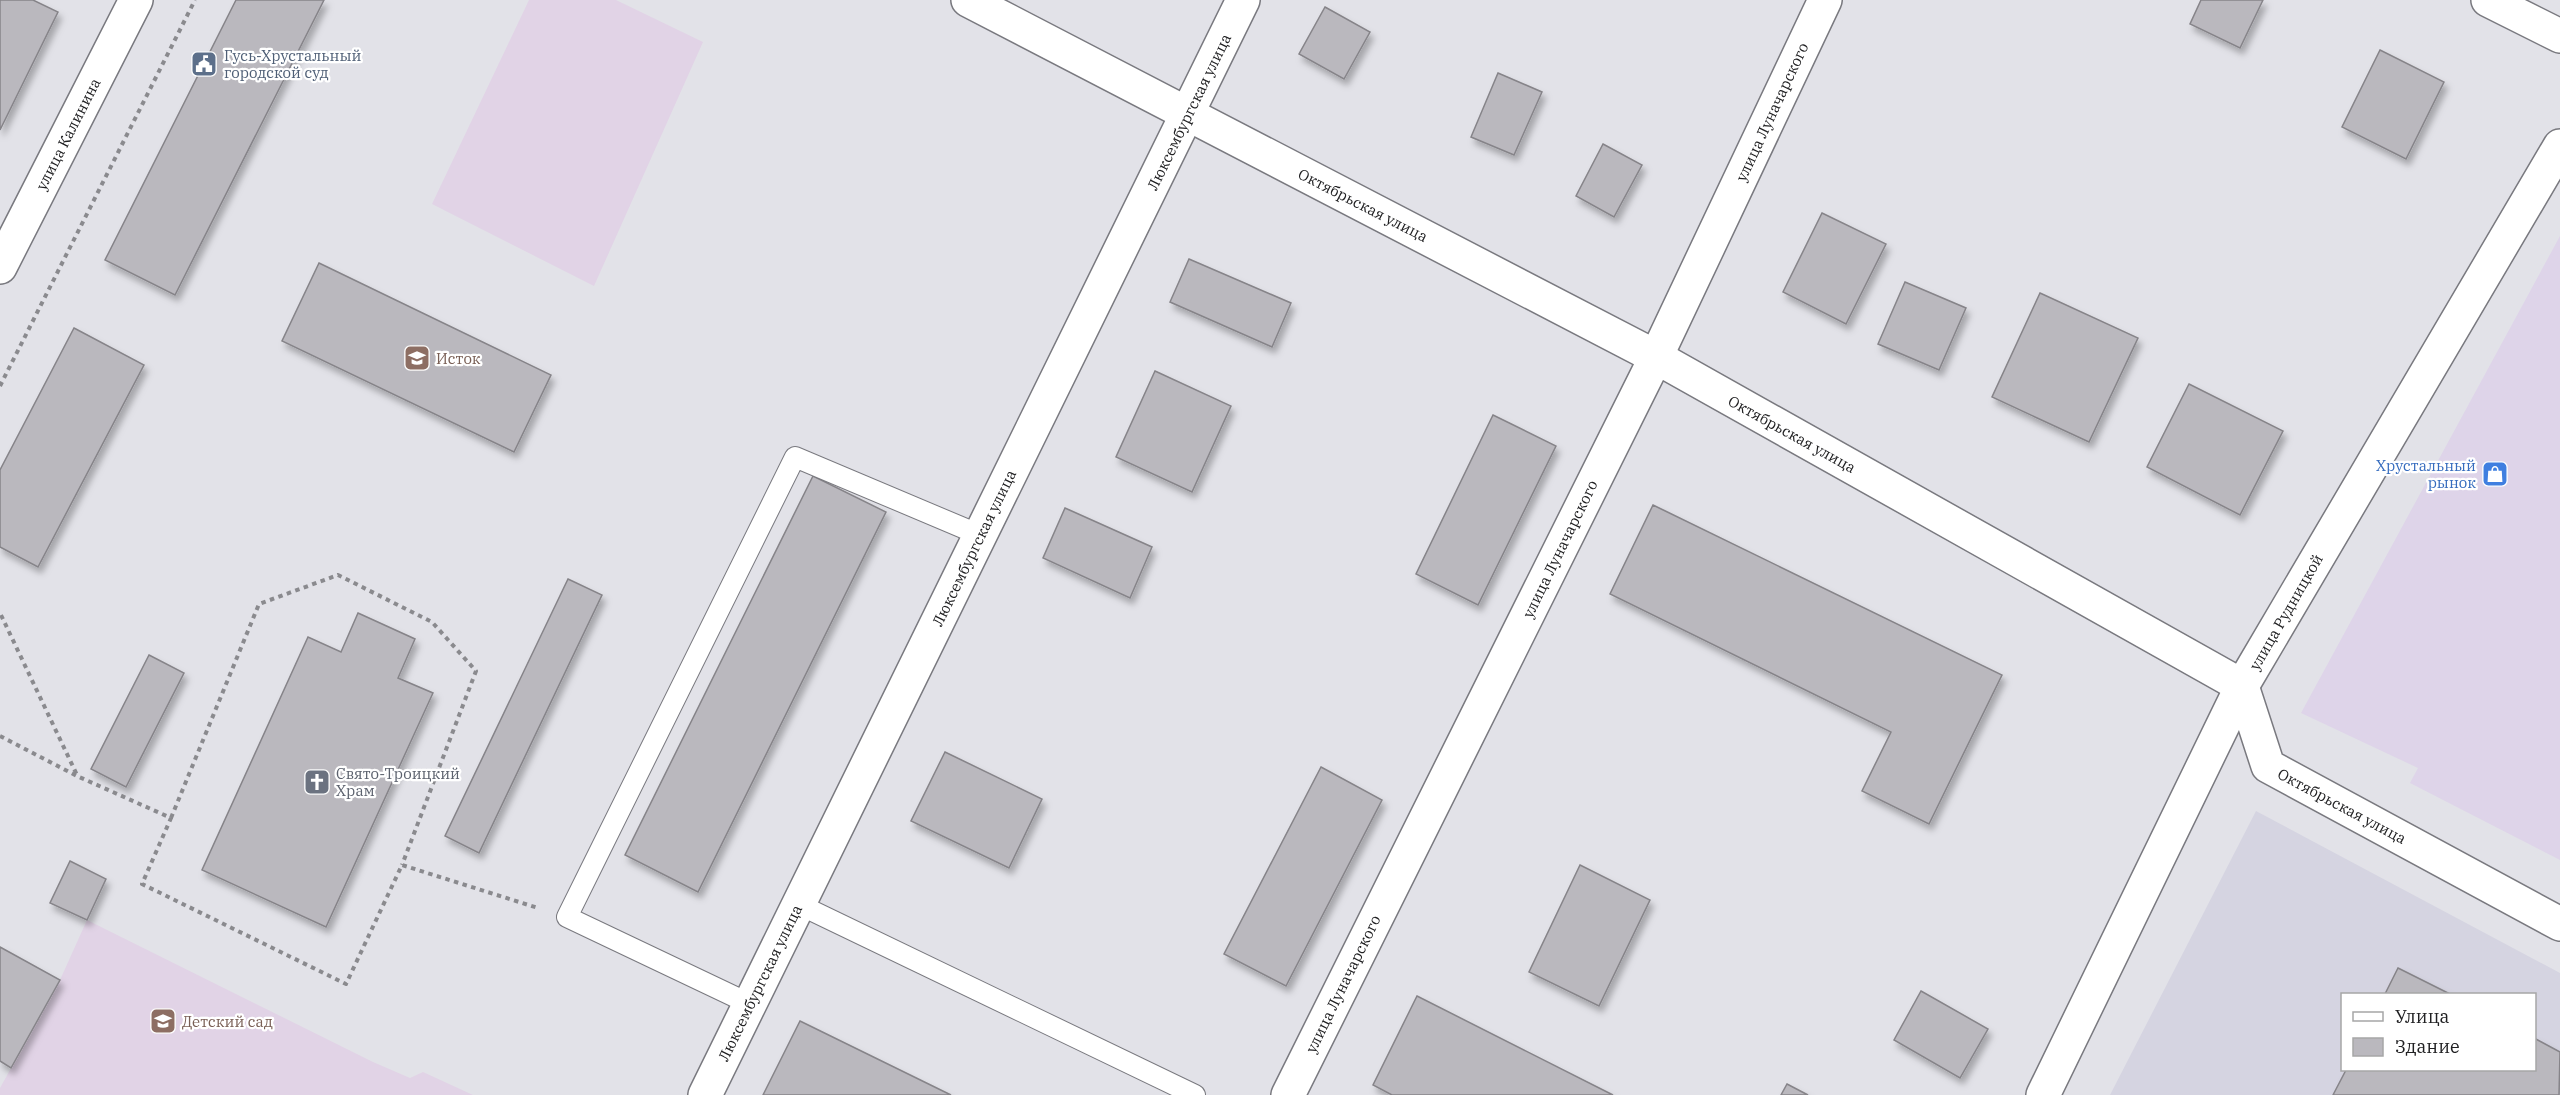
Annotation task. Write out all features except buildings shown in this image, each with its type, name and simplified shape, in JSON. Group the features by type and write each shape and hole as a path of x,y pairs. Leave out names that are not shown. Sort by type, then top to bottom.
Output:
{"street":[{"name":"улица Калинина","path":"0,267 136,0"},
{"name":"Октябрьская улица","path":"968,0 1656,357 2242,686 2268,765 2560,924"},
{"name":"Люксембургская улица","path":"705,1095 1243,0"},
{"name":"улица Луначарского","path":"1288,1095 1656,357 1825,0"},
{"path":"2488,0 2560,36"},
{"name":"улица Рудницкой","path":"2043,1095 2242,686 2560,146"}],"lane":[{"path":"750,1004 567,917 795,457 981,536"},
{"path":"798,904 1195,1095"}],"path":[{"path":"0,386 195,0"},
{"path":"338,575 432,622 476,671 402,865 346,984 142,884 171,818 259,604 338,575"},
{"path":"1,615 77,776"},
{"path":"0,735 77,776 171,818"},
{"path":"402,865 567,917"}],"shaded area":[{"path":"529,0 616,0 703,42 594,286 432,204"},
{"name":"Хрустальный рынок","path":"2560,236 2560,860 2410,783 2418,768 2301,713"},
{"path":"2256,811 2560,973 2560,1095 2110,1095"},
{"name":"Детский сад","path":"87,920 373,1062 410,1078 423,1072 473,1095 0,1095 0,1088 60,980"}],"place":[{"name":"Гусь-Хрустальный городской суд","path":"204,64"},
{"name":"Исток","path":"417,358"},
{"name":"Хрустальный рынок","path":"2495,474"},
{"name":"Свято-Троицкий Храм","path":"317,782"},
{"name":"Детский сад","path":"163,1021"}]}
